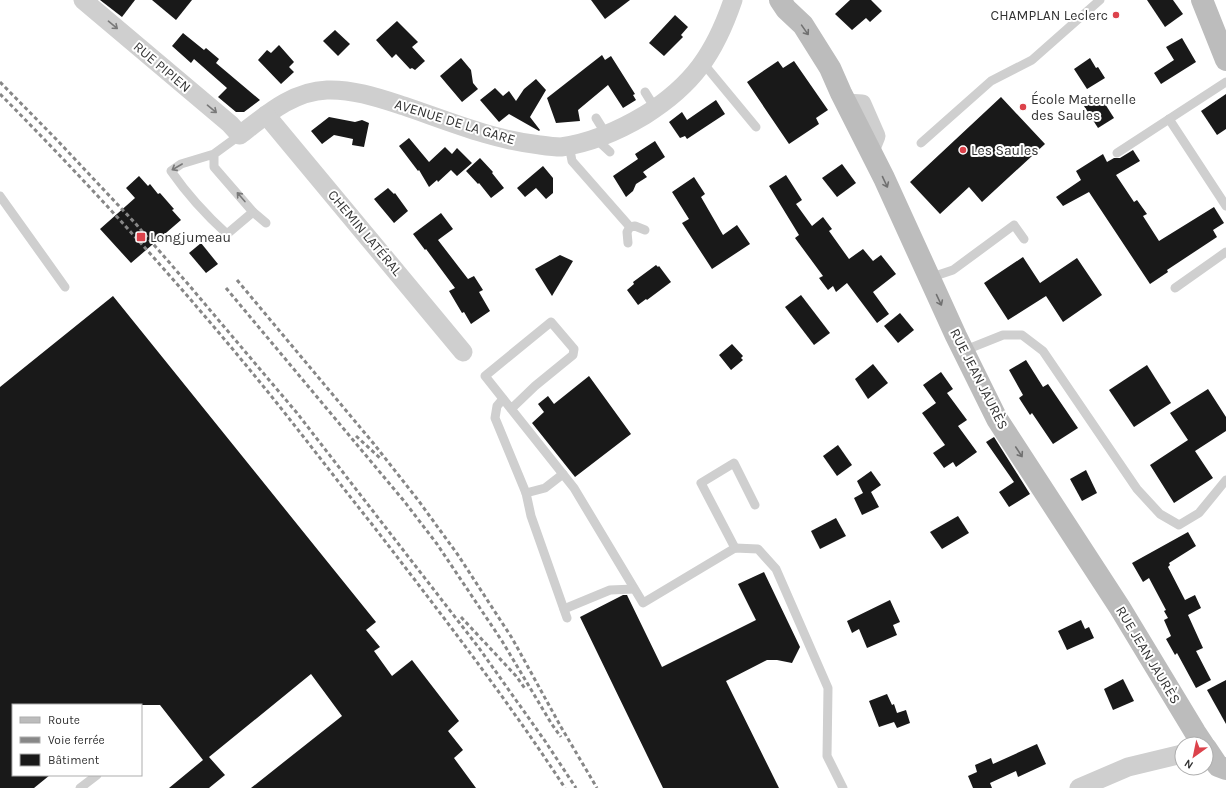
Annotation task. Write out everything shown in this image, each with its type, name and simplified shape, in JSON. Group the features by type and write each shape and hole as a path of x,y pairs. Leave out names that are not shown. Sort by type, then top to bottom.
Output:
{"main road":[{"name":"RUE JEAN JAURÈS","path":"780,0 786,9 803,26 830,68 963,351 997,419 1120,608 1198,736"},
{"path":"1202,0 1226,60"},
{"path":"1214,748 1226,748"},
{"path":"1214,760 1218,766 1226,769"}],"street":[{"name":"RUE PIPIEN","path":"83,0 230,124 240,135"},
{"name":"AVENUE DE LA GARE","path":"240,135 266,115 297,97 326,90 341,90 373,96 472,130 529,144 560,147 569,144 603,141 632,122 650,100 679,90 696,73 711,52 725,23 733,0"},
{"name":"CHEMIN LATÉRAL","path":"266,115 463,352"},
{"path":"1079,788 1128,767 1174,756"}],"lane":[{"path":"921,143 991,81 1032,60 1100,0"},
{"path":"703,63 756,127"},
{"path":"1117,153 1226,82"},
{"path":"596,118 603,141"},
{"path":"1169,119 1226,206"},
{"path":"240,135 214,154 181,164 171,171 182,187 211,220 227,234 253,212"},
{"path":"569,144 572,161 630,226 635,226 645,230"},
{"path":"214,154 214,167 253,212 266,222"},
{"path":"0,196 65,287"},
{"path":"929,278 953,270 1014,225 1024,239"},
{"path":"628,243 627,232 630,226"},
{"path":"1175,288 1226,252"},
{"path":"511,410 535,386 573,355 574,349 551,322 485,376 511,410 574,488 643,603 735,548 758,549 776,569 828,688 827,756 844,788"},
{"path":"963,351 1003,335 1022,335 1043,351 1138,489 1160,514 1179,525 1199,513 1226,480"},
{"path":"503,399 497,406 495,418 526,493 531,516 567,618"},
{"path":"735,548 701,483 734,464 755,505"},
{"path":"526,493 545,488 563,474"},
{"path":"564,608 610,590 634,589"},
{"path":"80,788 95,776"}],"building":[{"path":"100,0 135,0 122,17"},
{"path":"152,0 192,0 176,20"},
{"path":"591,0 630,0 605,19"},
{"path":"850,0 871,0 882,11 870,22 866,18 852,30 835,14"},
{"path":"1147,0 1173,0 1183,14 1165,27"},
{"path":"675,15 688,27 681,35 683,37 664,56 649,43"},
{"path":"397,21 418,42 412,47 425,61 415,70 412,68 410,69 396,54 392,58 376,40"},
{"path":"335,30 350,44 338,56 323,41"},
{"path":"183,33 204,50 206,48 219,59 216,63 260,100 244,112 236,112 218,97 227,88 194,59 191,63 172,46"},
{"path":"1182,38 1196,62 1161,84 1154,73 1174,60 1166,47"},
{"path":"279,45 294,62 289,67 294,72 281,84 258,60 267,50 271,53"},
{"path":"602,55 605,60 611,56 635,94 633,95 636,100 623,108 608,85 578,110 580,121 556,123 547,98"},
{"path":"461,58 471,70 473,83 478,89 462,102 440,76"},
{"path":"1090,58 1105,78 1087,89 1074,69"},
{"path":"778,61 783,68 794,61 828,110 816,118 819,124 789,144 747,82"},
{"path":"536,79 546,90 530,117 540,130 539,131 509,114 499,122 480,100 495,88 503,96 509,91 516,101 524,89"},
{"path":"1226,94 1226,129 1217,135 1201,111"},
{"path":"1100,96 1114,118 1098,128 1084,106"},
{"path":"1001,97 1045,144 982,202 969,187 940,214 910,182"},
{"path":"716,100 725,114 687,139 685,136 680,138 669,122 682,112 687,120"},
{"path":"329,117 355,122 362,120 369,123 364,147 352,145 353,139 334,135 322,144 311,131"},
{"path":"409,138 429,162 445,147 452,154 457,148 472,163 457,176 451,170 438,182 437,180 429,187 419,170 418,171 399,146"},
{"path":"655,141 665,157 643,172 647,177 636,184 633,191 626,197 613,176 638,159 635,154"},
{"path":"1133,150 1140,161 1116,175 1134,202 1137,200 1147,214 1143,216 1159,241 1214,207 1224,223 1213,230 1217,237 1167,270 1168,272 1150,284 1089,192 1063,206 1056,197 1081,180 1076,171 1103,154 1107,162 1114,158 1120,158"},
{"path":"480,158 493,172 492,173 504,188 491,198 479,183 478,184 466,171"},
{"path":"842,164 856,183 837,197 822,178"},
{"path":"543,166 553,178 553,193 546,199 536,188 525,197 517,188"},
{"path":"786,175 802,200 796,204 812,226 823,217 832,229 829,231 849,259 863,249 873,261 881,255 896,274 873,292 889,314 877,323 847,283 836,292 833,286 828,290 819,278 823,276 795,238 799,235 769,186"},
{"path":"139,176 148,186 150,184 158,194 160,193 174,209 172,210 181,220 131,263 100,229 135,198 126,188"},
{"path":"694,177 705,194 701,197 723,235 737,225 750,244 712,269 682,223 689,219 672,192"},
{"path":"388,188 394,194 395,193 408,211 394,223 374,199"},
{"path":"441,213 453,229 438,240 468,279 474,276 483,290 479,292 490,311 471,324 464,312 462,313 449,291 455,288 413,234"},
{"path":"201,243 218,264 206,273 189,253"},
{"path":"560,255 573,261 552,296 535,269"},
{"path":"1023,257 1040,283 1077,258 1102,295 1063,322 1046,296 1008,320 984,283"},
{"path":"656,265 658,267 659,266 671,282 638,305 627,290 634,284 633,282"},
{"path":"801,295 830,333 814,345 785,307"},
{"path":"113,296 376,622 366,630 380,647 374,651 392,676 412,660 459,721 448,731 463,750 454,758 476,788 251,788 342,716 311,674 209,757 225,775 209,788 169,788 203,760 160,705 12,704 12,776 49,776 34,788 0,788 0,387"},
{"path":"900,313 914,330 898,343 884,326"},
{"path":"732,344 743,356 741,358 743,360 731,370 719,355"},
{"path":"1026,360 1043,387 1048,384 1078,428 1053,444 1032,413 1030,415 1019,398 1023,395 1009,370"},
{"path":"873,364 888,383 868,399 855,379"},
{"path":"1147,365 1171,403 1134,427 1109,390"},
{"path":"941,372 953,389 947,393 967,420 958,426 977,452 956,467 953,462 944,468 933,453 945,445 922,413 936,403 923,385"},
{"path":"589,376 631,434 575,477 532,423 544,412 538,404 548,396 554,404"},
{"path":"1208,389 1226,417 1226,431 1195,451 1213,478 1174,503 1150,465 1188,440 1170,413"},
{"path":"994,437 1030,494 1009,507 999,492 1014,482 986,442"},
{"path":"838,445 852,465 837,476 823,456"},
{"path":"1086,470 1097,493 1082,501 1070,479"},
{"path":"871,471 881,485 871,492 879,507 862,515 854,498 863,493 857,481"},
{"path":"958,516 969,533 942,549 930,532"},
{"path":"836,518 846,536 820,549 811,531"},
{"path":"1188,532 1196,546 1169,563 1170,565 1168,567 1185,600 1195,595 1201,608 1188,615 1203,648 1196,651 1211,680 1196,688 1177,653 1175,655 1166,639 1171,636 1164,620 1168,618 1164,611 1166,610 1149,578 1143,582 1132,563"},
{"path":"764,572 800,647 792,663 767,660 726,681 779,788 663,788 580,617 623,595 627,595 662,667 756,620 738,584"},
{"path":"890,600 900,622 893,625 897,635 867,648 859,629 852,633 847,621"},
{"path":"1081,620 1085,629 1089,627 1094,638 1067,650 1058,631"},
{"path":"1123,679 1134,701 1113,710 1104,689"},
{"path":"1226,680 1226,724 1207,690"},
{"path":"887,694 892,705 894,704 897,713 906,710 910,723 897,728 894,722 879,727 869,701"},
{"path":"1037,744 1046,764 1018,777 1016,771 990,783 992,788 973,788 968,776 977,772 975,765 991,758 993,764"}],"railway":[{"path":"0,82 135,223 297,413 479,648 545,741 576,788"},
{"path":"0,94 72,168 142,245 276,402 471,654 519,720 565,788"},
{"path":"237,280 374,444 418,500 458,555 512,638 561,727 597,788"},
{"path":"226,288 404,501 437,544 502,641 561,737"},
{"path":"356,436 381,459"},
{"path":"461,617 516,676 526,690"}],"place":[{"name":"CHAMPLAN Leclerc","path":"1116,15"},
{"name":"École Maternelle des Saules","path":"1023,107"},
{"name":"Les Saules","path":"963,150"},
{"name":"Longjumeau","path":"141,237"}]}
